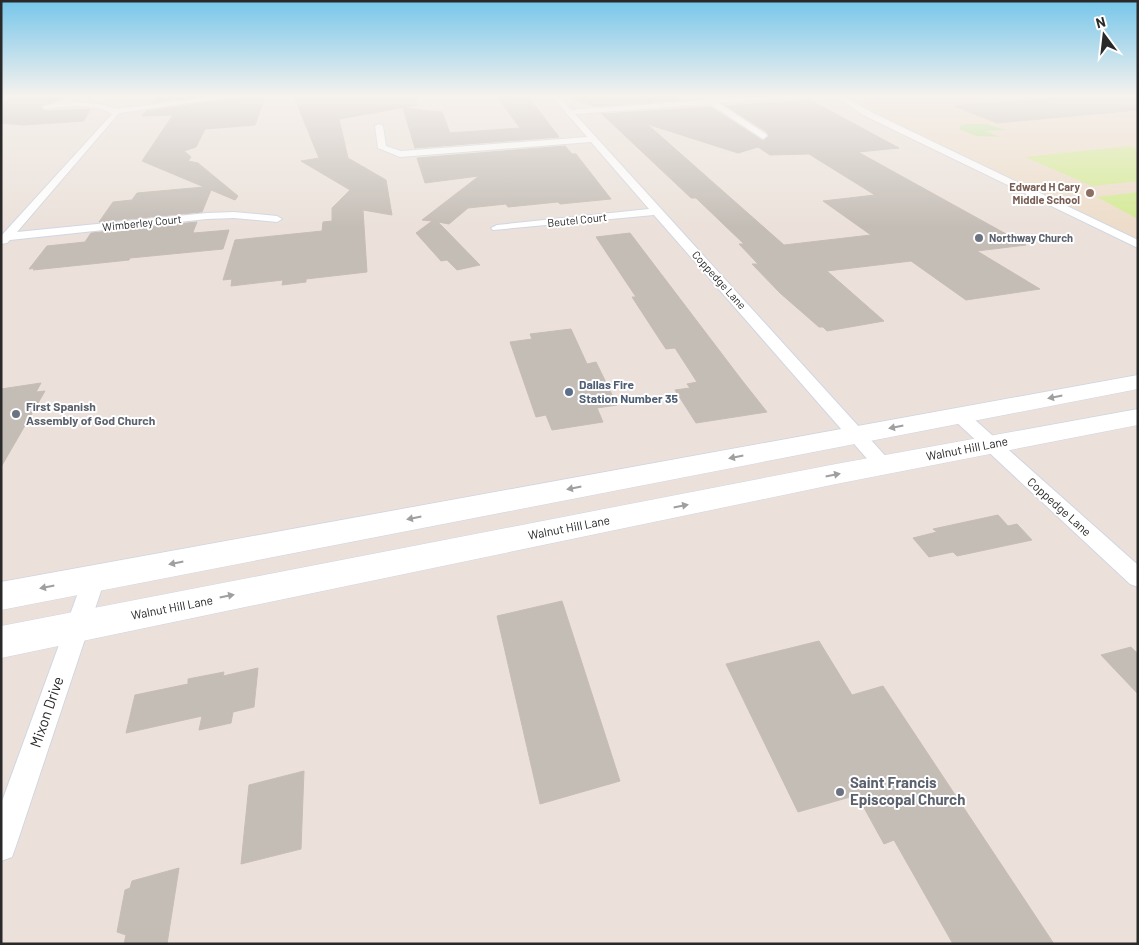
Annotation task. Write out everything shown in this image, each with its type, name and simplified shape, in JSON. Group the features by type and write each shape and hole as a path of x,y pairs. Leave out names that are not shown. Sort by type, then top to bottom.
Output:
{"main road":[{"path":"1,596 1138,382"},
{"path":"1081,392 1128,419"},
{"name":"Walnut Hill Lane","path":"1,642 883,465 1128,419"},
{"path":"622,479 640,514"},
{"path":"486,504 496,543"}],"street":[{"path":"4,240 95,139"},
{"path":"380,139 382,148 400,154 593,139"},
{"name":"Coppedge Lane","path":"594,139 883,465"},
{"path":"920,139 1138,245"},
{"name":"Beutel Court","path":"496,228 658,211"},
{"name":"Wimberley Court","path":"4,240 207,216 234,215 278,218"},
{"name":"Coppedge Lane","path":"959,415 1138,578"},
{"name":"Mixon Drive","path":"1,846 94,579"}],"shaded area":[{"path":"930,139 1138,139 1138,239"}],"green space":[{"path":"1130,146 1138,149 1138,181 1092,186 1025,157"},
{"path":"1138,192 1138,219 1097,197"}],"building":[{"path":"157,139 200,139 196,147 184,151 191,157 188,161 198,163 238,196 235,200 211,190 202,212 99,222 113,202 132,200 137,193 204,187 142,161"},
{"path":"311,139 344,139 348,158 386,180 392,215 363,210 367,272 306,279 306,282 282,285 283,280 231,286 232,279 223,280 235,240 322,231 323,222 332,221 332,208 350,190 301,161 319,158"},
{"path":"412,139 532,139 415,148"},
{"path":"629,139 664,139 784,245 871,235 823,201 875,195 809,154 770,155 758,147 738,153 694,139 760,139 763,141 765,139 882,139 899,148 858,152 1026,245 977,251 1040,289 966,300 911,261 827,271 884,321 827,331 823,327 819,327 780,293 752,264 758,264 739,244 744,244 696,198 691,198"},
{"path":"565,146 572,154 576,154 611,199 560,204 558,202 508,207 506,204 468,208 449,224 438,222 480,265 457,270 447,260 441,261 416,233 432,221 422,220 479,176 425,183 417,158"},
{"path":"197,222 194,233 229,230 223,249 29,269 47,246 85,242 91,233"},
{"path":"630,233 767,412 696,423 675,390 690,388 687,384 697,382 675,348 666,349 632,297 636,297 596,237"},
{"name":"Dallas Fire Station Number 35","path":"571,329 587,364 596,362 617,405 597,408 603,422 552,430 546,415 536,417 510,342 532,339 530,334"},
{"name":"First Spanish Assembly of God Church","path":"41,383 36,392 45,391 1,467 1,389"},
{"path":"998,515 1008,526 1017,524 1032,540 957,556 953,552 929,557 913,538 937,532 933,529"},
{"path":"562,601 620,781 540,804 497,616"},
{"name":"Saint Francis Episcopal Church","path":"819,641 852,695 883,686 1054,944 953,944 894,840 884,844 857,795 798,812 726,664"},
{"path":"1131,647 1138,654 1138,694 1101,655"},
{"path":"258,668 254,707 233,712 231,723 199,730 202,716 126,733 135,695 188,684 188,679 224,672 223,676"},
{"path":"304,771 301,849 241,864 249,785"},
{"path":"179,868 167,944 124,944 126,935 117,932 125,890 130,888 132,881"}],"place":[{"name":"Edward H Cary Middle School","path":"1090,193"},
{"name":"Northway Church","path":"979,238"},
{"name":"Dallas Fire Station Number 35","path":"569,392"},
{"name":"First Spanish Assembly of God Church","path":"16,414"},
{"name":"Saint Francis Episcopal Church","path":"840,792"}]}
